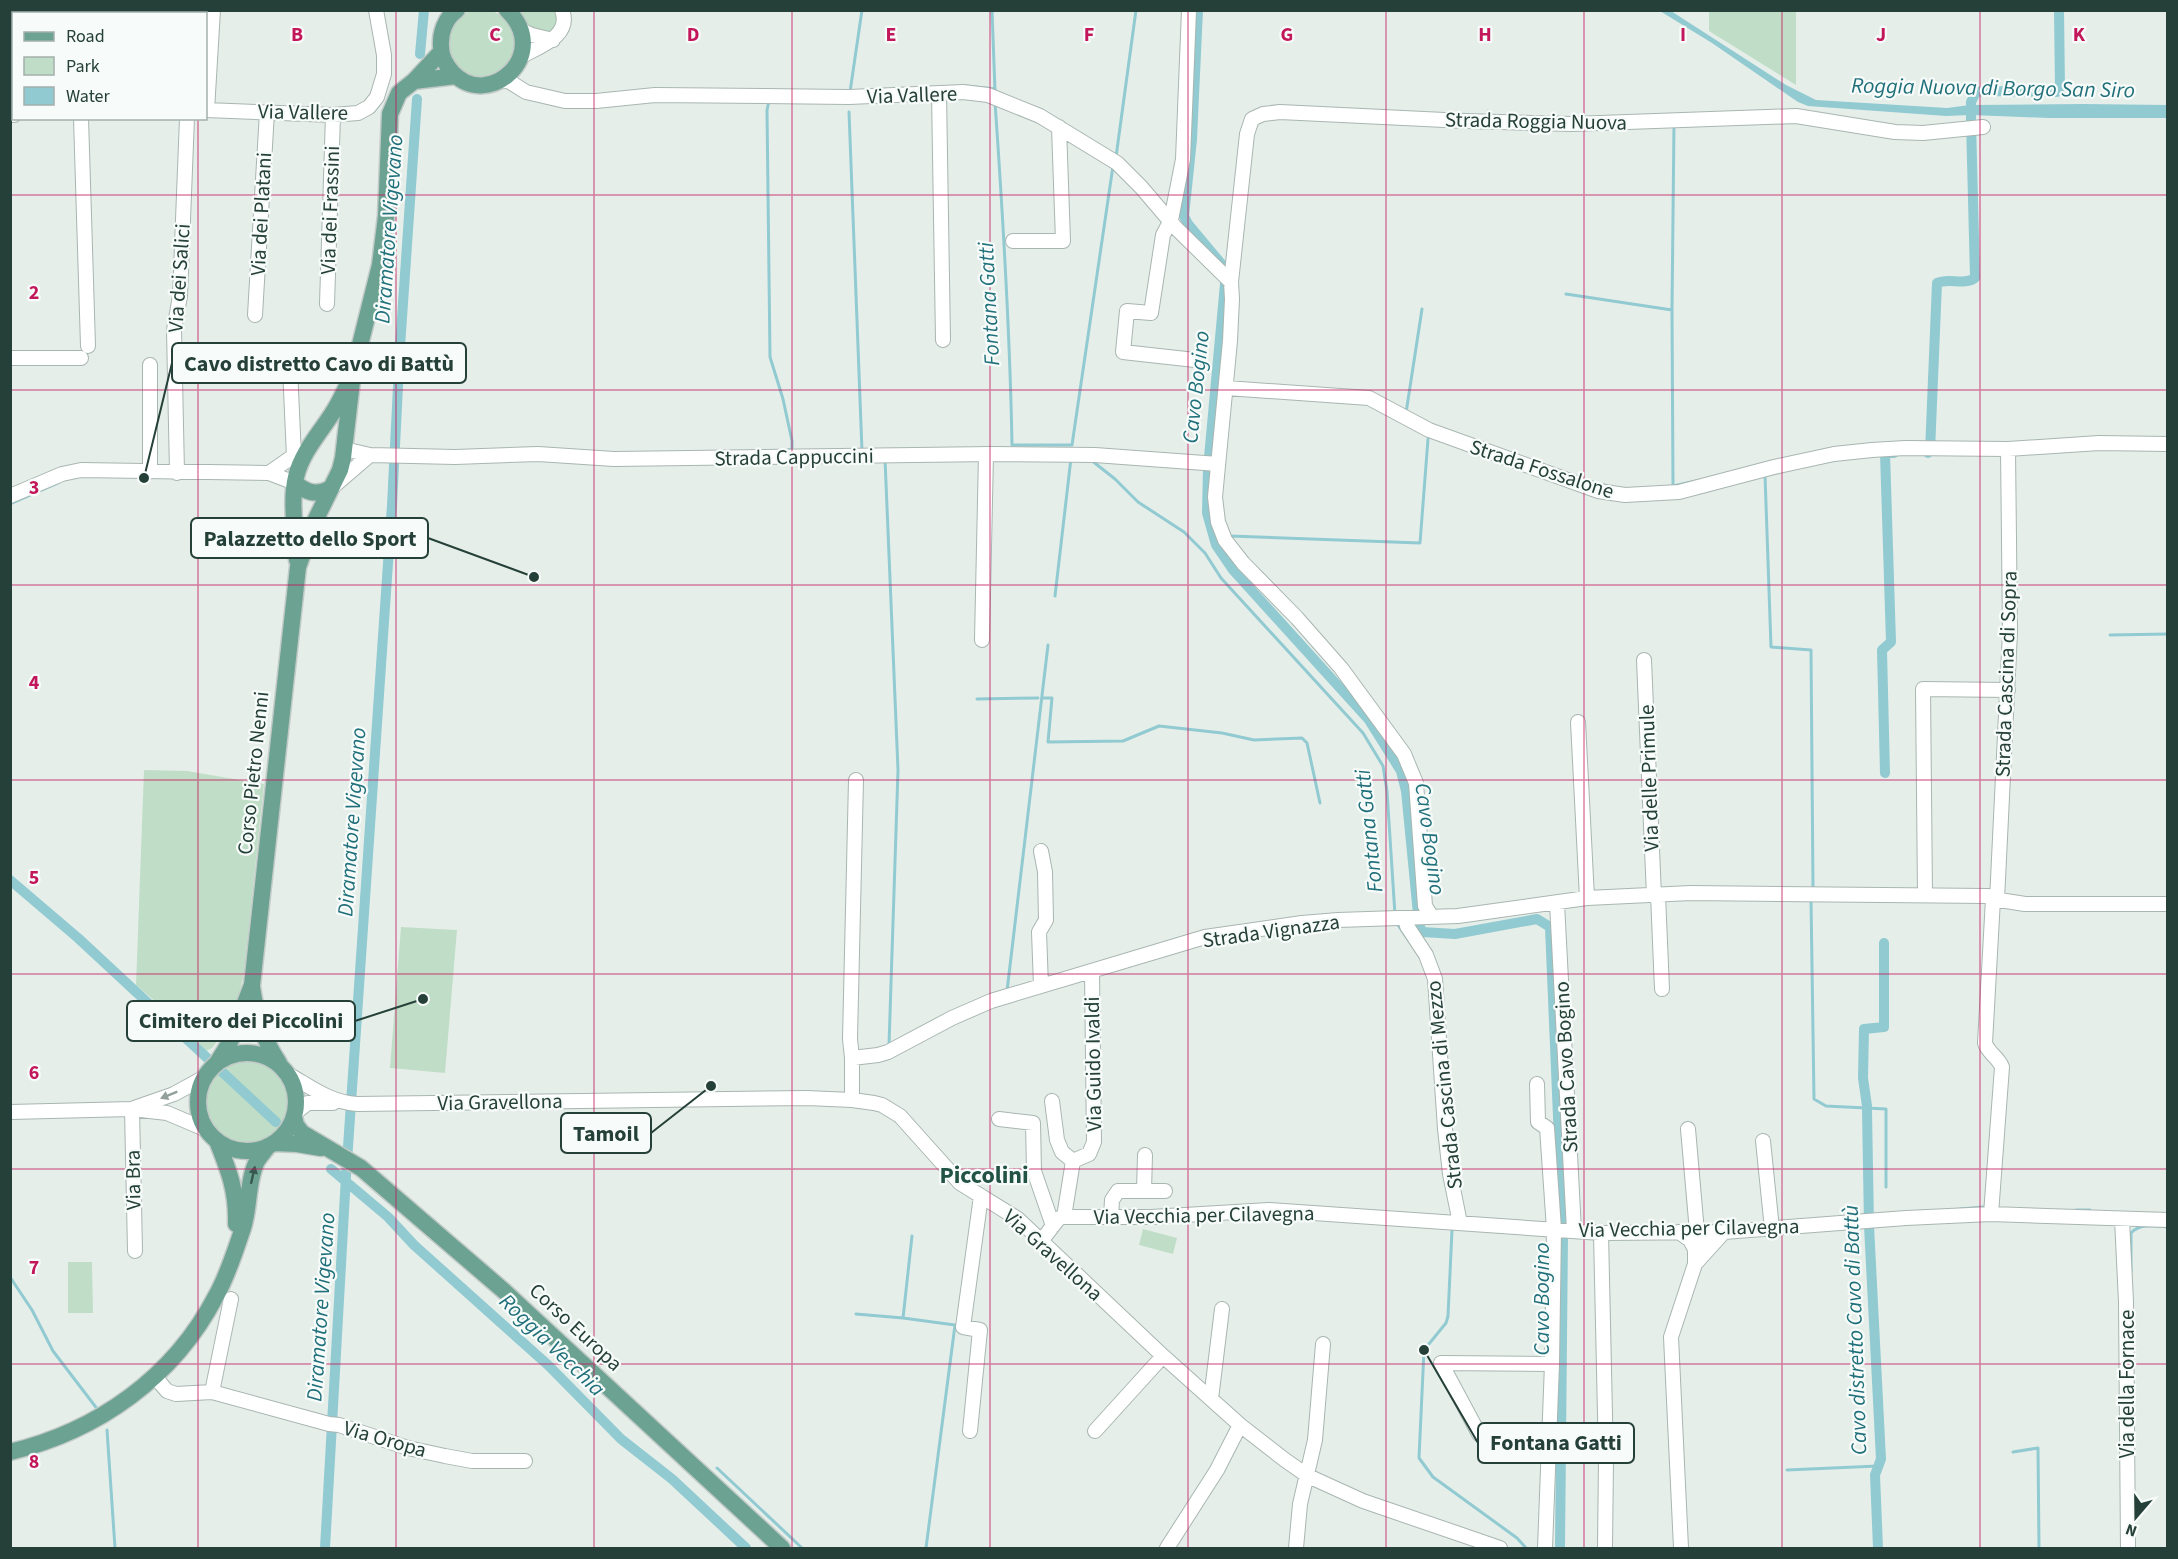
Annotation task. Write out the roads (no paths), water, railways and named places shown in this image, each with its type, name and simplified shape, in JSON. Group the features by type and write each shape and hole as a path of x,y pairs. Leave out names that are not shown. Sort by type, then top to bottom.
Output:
{"main road":[{"path":"458,10 441,18 441,52 446,65 456,76 478,85 502,80 519,61 524,42 514,17"},
{"name":"Corso Pietro Nenni","path":"298,567 313,525 340,470 353,373 380,265 386,216 390,114 399,93 414,81 441,52"},
{"path":"414,81 456,76"},
{"name":"Corso Pietro Nenni","path":"212,1068 230,1042 252,985 298,567 295,483 301,461 335,409 353,373"},
{"path":"312,442 330,442 344,449"},
{"path":"295,483 316,494 331,488"},
{"name":"Corso Pietro Nenni","path":"252,985 258,1021 268,1046 285,1071"},
{"path":"10,1452 50,1440 91,1422 132,1397 178,1352 216,1297 244,1226 255,1168 271,1144 289,1127 294,1115 295,1093 285,1071 274,1061 251,1053 239,1053 212,1068 200,1087 198,1109 233,1180 237,1201 235,1247"},
{"name":"Corso Europa","path":"294,1115 296,1125 302,1133 361,1168 504,1291 782,1548"},
{"path":"212,1136 229,1147 242,1150 255,1150 271,1144 297,1144 331,1150"}],"street":[{"path":"207,86 209,37 213,10"},
{"name":"Via Vallere","path":"207,110 333,115 358,113 369,107 377,97 384,74 384,55 376,10"},
{"path":"526,92 520,82 519,61 553,40 564,26 565,17 562,10"},
{"path":"1189,10 1183,159 1171,220 1162,235 1151,313 1127,311 1124,352 1195,360"},
{"path":"514,17 532,35 553,40"},
{"name":"Via Vallere","path":"502,80 526,92 565,101 596,101 655,95 849,97 963,92 988,95 1041,116 1117,163 1176,228 1227,278"},
{"path":"939,93 943,340"},
{"name":"Via dei Platani","path":"255,315 267,112"},
{"name":"Strada Roggia Nuova","path":"1227,278 1247,134 1249,125 1257,116 1280,112 1572,124 1796,116 1895,132 1923,133 1975,127"},
{"name":"Via dei Frassini","path":"327,304 333,115"},
{"path":"10,358 84,352 81,120"},
{"name":"Via dei Salici","path":"177,473 174,330 180,296 187,120"},
{"path":"1013,241 1063,241 1059,127"},
{"name":"Strada Cascina di Mezzo","path":"1227,278 1232,299 1215,497 1218,522 1225,540 1243,563 1297,618 1341,668 1404,754 1416,783 1425,906 1411,918 1407,926 1426,955 1435,979 1450,1174 1460,1223"},
{"path":"150,365 150,472"},
{"path":"291,368 294,457"},
{"name":"Strada Fossalone","path":"1226,388 1369,398 1429,430 1598,490 1625,495 1679,492 1774,466 1834,454 1905,448 2008,449 2098,443 2168,444"},
{"path":"269,473 312,442"},
{"name":"Strada Cappuccini","path":"344,449 370,455 394,456 455,457 538,454 614,459 986,454 1095,455 1218,464"},
{"name":"Strada Cascina di Sopra","path":"1991,1214 2002,1067 1999,1059 1987,1050 1985,1043 2008,690 2008,449"},
{"path":"982,640 986,454"},
{"path":"331,488 370,455"},
{"path":"10,496 62,474 81,470 269,473 295,483"},
{"name":"Via delle Primule","path":"1644,660 1662,989"},
{"path":"1925,895 1923,689 2008,690"},
{"path":"1578,722 1587,898"},
{"path":"852,1100 850,1039 856,780"},
{"path":"1041,851 1045,872 1046,920 1039,932 1041,986"},
{"name":"Strada Vignazza","path":"852,1058 888,1052 952,1018 991,1001 1041,986 1205,938 1302,923 1458,916 1587,898 1656,895 1988,896 1995,900 2025,904 2164,905"},
{"name":"Strada Cavo Bogino","path":"1557,903 1574,1231"},
{"name":"Via Guido Ivaldi","path":"1059,1221 1073,1161 1089,1154 1094,1142 1092,971"},
{"path":"132,1109 174,1094 212,1068"},
{"name":"Via Gravellona","path":"285,1071 322,1095 341,1103 357,1104 645,1099 852,1100 882,1105 900,1116 960,1183 1018,1220 1042,1240 1162,1356 1240,1425 1284,1460 1308,1476 1363,1501 1500,1548"},
{"path":"1537,1084 1538,1122 1547,1128 1555,1229 1545,1548"},
{"path":"1052,1101 1057,1140 1062,1152 1073,1161"},
{"path":"294,1115 308,1103 341,1103"},
{"path":"10,1112 132,1109 167,1113 212,1136"},
{"name":"Via Bra","path":"132,1109 135,1251"},
{"path":"999,1119 1033,1123 1034,1171 1059,1221 1042,1240"},
{"path":"1681,1548 1671,1337 1703,1242 1697,1232 1688,1129"},
{"path":"1764,1141 1772,1229"},
{"path":"1144,1191 1145,1155"},
{"path":"1111,1217 1112,1200 1118,1191 1165,1191"},
{"path":"970,1431 980,1330 963,1327 981,1196"},
{"name":"Via Vecchia per Cilavegna","path":"1059,1221 1269,1210 1600,1233 1724,1232 1991,1214 2168,1220"},
{"name":"Via della Fornace","path":"2122,1219 2126,1302 2128,1548"},
{"path":"1679,1232 1689,1240 1699,1259"},
{"path":"1699,1259 1724,1232"},
{"path":"1600,1233 1605,1548"},
{"path":"212,1392 231,1299"},
{"path":"1211,1399 1222,1309"},
{"path":"1296,1548 1300,1504 1315,1440 1323,1344"},
{"path":"1095,1431 1162,1356"},
{"path":"1550,1436 1479,1434 1441,1363 1552,1364"},
{"name":"Via Oropa","path":"155,1377 167,1391 176,1394 212,1392 334,1424 408,1448 472,1461 525,1461"},
{"path":"1167,1548 1217,1470 1240,1425"}],"water":[{"path":"1660,11 1671,11 1786,85 1816,100 1947,108 1970,105 1970,115 1946,116 1808,106 1798,102 1712,43"},
{"path":"1972,105 2167,105 2167,118 2048,118 1972,115"}],"waterway":[{"name":"Diramatore Vigevano","path":"420,54 424,10"},
{"path":"850,92 862,10"},
{"name":"Fontana Gatti","path":"992,10 995,91"},
{"path":"1116,157 1136,10"},
{"name":"Cavo Bogino","path":"1198,10 1192,139 1184,216 1224,267 1226,273 1208,468 1207,513 1216,545 1233,570 1369,720 1401,771 1406,791 1419,924 1422,932 1455,934 1537,919 1550,927 1563,1236 1560,1548"},
{"name":"Cavo distretto Cavo di Battù","path":"1928,453 1930,451 1937,283 1966,281 1975,278 1971,102 1976,92 2057,92 2060,89 2059,10"},
{"path":"965,86 995,89"},
{"name":"Diramatore Vigevano","path":"325,1548 346,1176 417,99"},
{"path":"769,101 767,110 770,357 783,399 792,441 792,448 787,451"},
{"name":"Fontana Gatti","path":"995,102 1006,274 1012,445 1072,445 1113,166"},
{"name":"Cavo distretto Cavo di Battù","path":"1488,111 1493,116"},
{"path":"849,112 862,451"},
{"name":"Cavo distretto Cavo di Battù","path":"1672,310 1674,123"},
{"name":"Cavo distretto Cavo di Battù","path":"1566,294 1672,310 1673,486 1696,481"},
{"path":"1406,413 1422,309"},
{"name":"Cavo distretto Cavo di Battù","path":"1230,536 1420,543 1428,439"},
{"name":"Cavo distretto Cavo di Battù","path":"1885,773 1882,650 1891,642 1885,453 1894,453"},
{"path":"1055,596 1071,458"},
{"path":"885,459 898,770 889,1045"},
{"name":"Fontana Gatti","path":"1091,460 1115,479 1138,502 1184,532 1205,553 1221,578 1363,733 1383,766 1387,791 1395,915"},
{"name":"Cavo distretto Cavo di Battù","path":"1765,475 1771,647 1811,650 1813,888"},
{"name":"Cavo distretto Cavo di Battù","path":"1592,482 1608,486"},
{"name":"Cavo distretto Cavo di Battù","path":"10,504 58,483"},
{"name":"Cavo distretto Cavo di Battù","path":"2110,635 2168,634"},
{"path":"1007,991 1048,645"},
{"path":"977,699 1038,698"},
{"path":"1044,698 1052,698 1048,742 1123,741 1159,726 1222,733 1254,740 1302,738 1307,743 1320,803"},
{"name":"Roggia Vecchia","path":"10,880 78,938 276,1122"},
{"name":"Cavo distretto Cavo di Battù","path":"1811,899 1814,1099 1826,1106 1886,1109 1886,1187"},
{"name":"Fontana Gatti","path":"1396,922 1409,941"},
{"name":"Cavo distretto Cavo di Battù","path":"1867,1106 1863,1078 1864,1029 1884,1027 1884,943"},
{"name":"Cavo distretto Cavo di Battù","path":"1867,1110 1869,1226 1881,1459 1875,1475 1878,1548"},
{"name":"Roggia Vecchia","path":"331,1169 388,1217 414,1245 548,1365 621,1439 672,1479 746,1548"},
{"name":"Cavo distretto Cavo di Battù","path":"1960,1209 1984,1207"},
{"name":"Cavo distretto Cavo di Battù","path":"2076,1210 2090,1210"},
{"name":"Cavo distretto Cavo di Battù","path":"2131,1271 2131,1233 2143,1226 2168,1227"},
{"name":"Fontana Gatti","path":"1452,1230 1448,1316 1446,1323 1424,1350 1419,1458 1433,1477 1517,1538 1526,1548"},
{"path":"912,1236 903,1318 955,1325 926,1548"},
{"name":"Cavo distretto Cavo di Battù","path":"10,1277 32,1310 53,1351 98,1410"},
{"path":"856,1314 903,1318"},
{"name":"Cavo distretto Cavo di Battù","path":"107,1430 115,1548"},
{"path":"2013,1452 2038,1448 2039,1548"},
{"path":"1787,1470 1878,1466"},
{"path":"717,1468 802,1548"}],"place":[{"name":"Cavo distretto Cavo di Battù","path":"144,478"},
{"name":"Palazzetto dello Sport","path":"534,577"},
{"name":"Cimitero dei Piccolini","path":"423,999"},
{"name":"Tamoil","path":"711,1086"},
{"name":"Fontana Gatti","path":"1424,1350"}],"district":[{"name":"Piccolini","path":"984,1175"}],"water label":[{"name":"Roggia Nuova di Borgo San Siro","path":"1993,88"}]}
